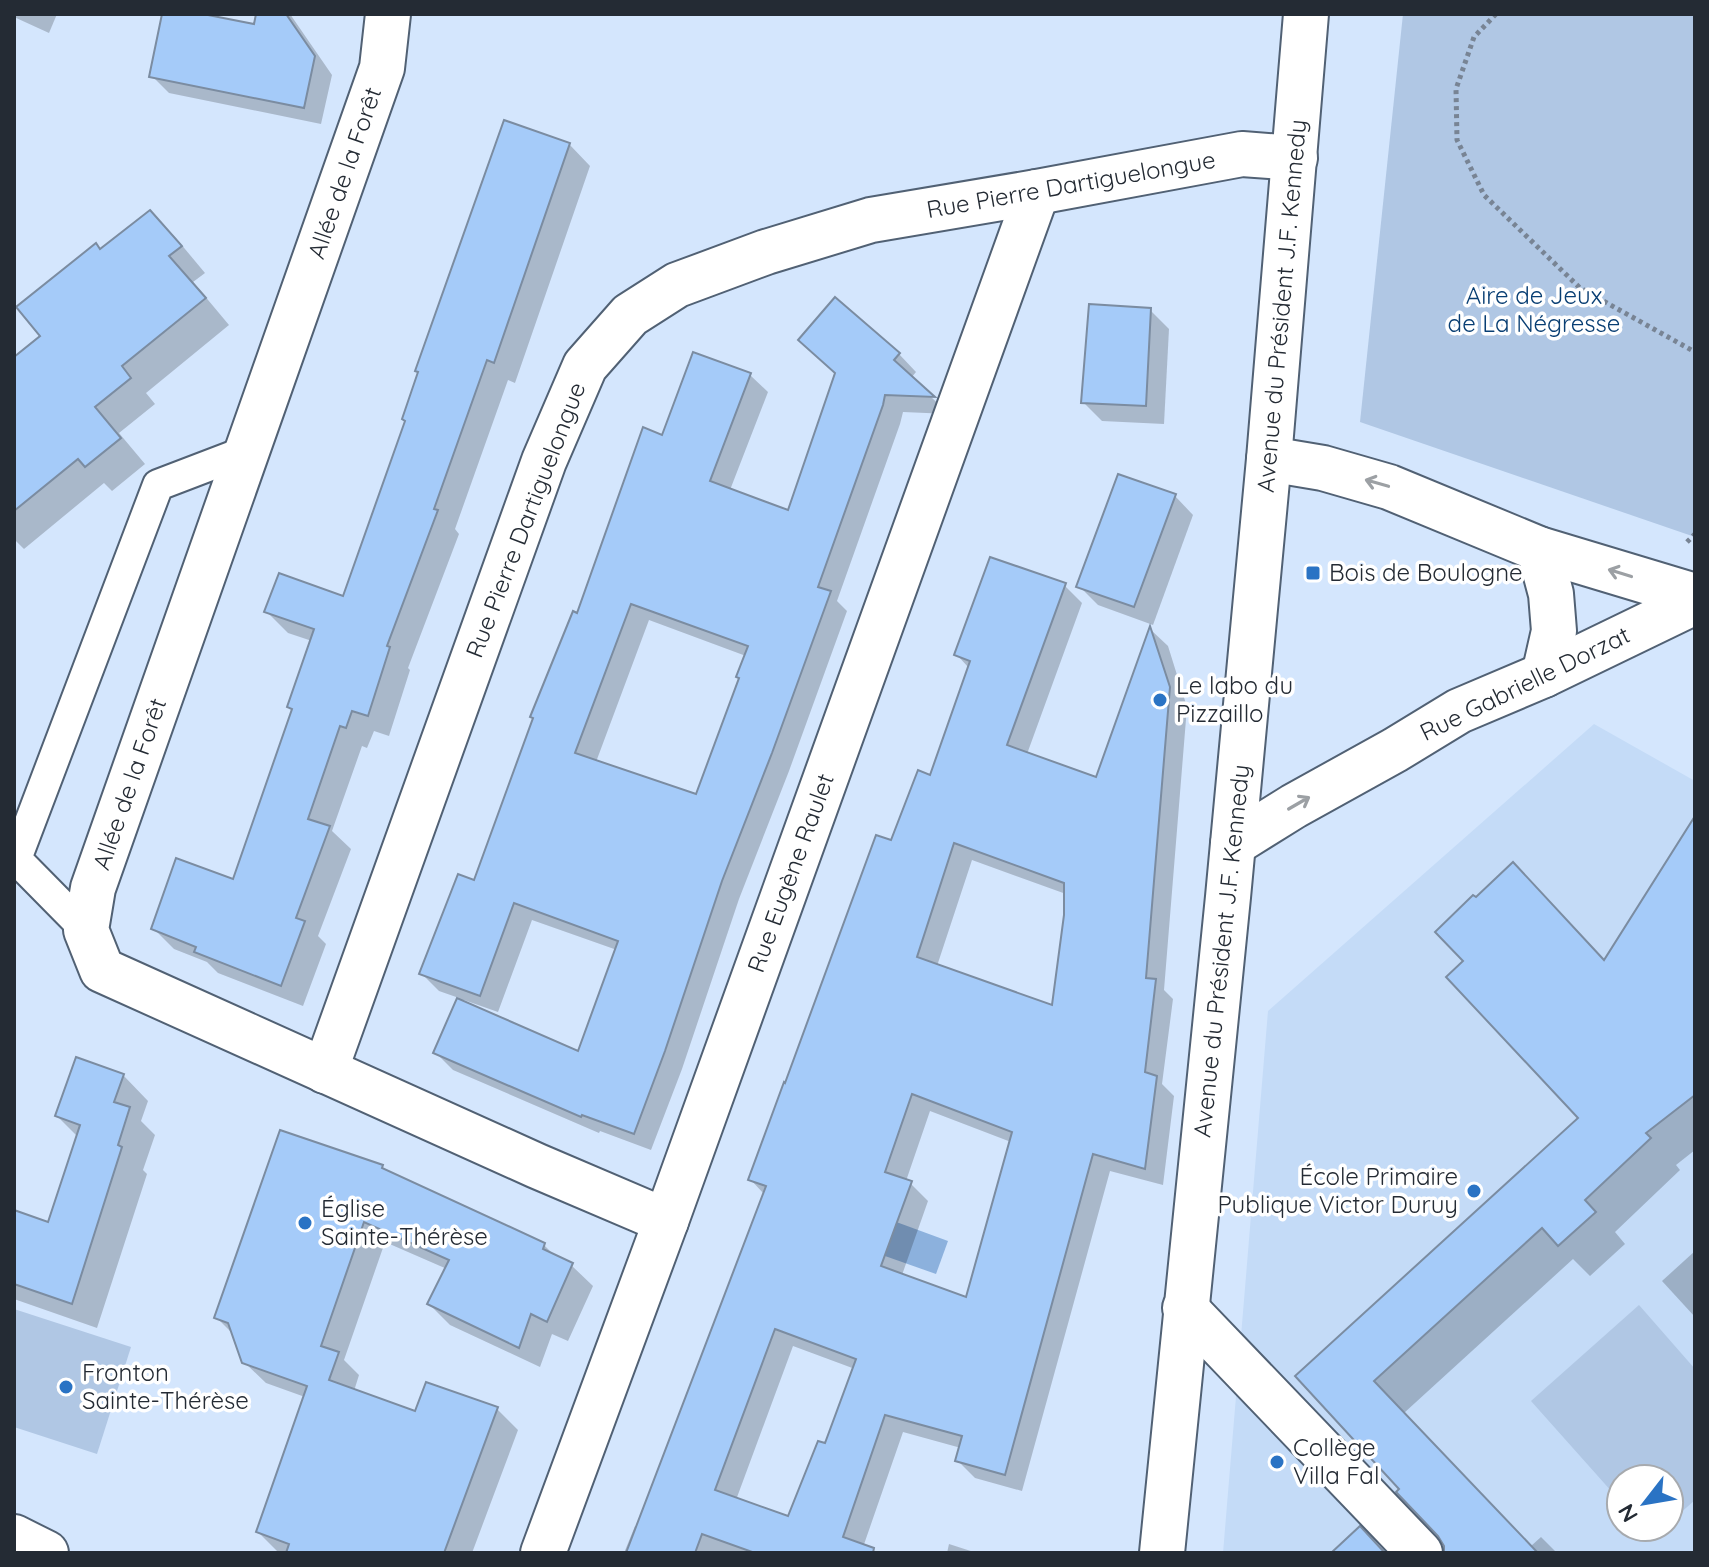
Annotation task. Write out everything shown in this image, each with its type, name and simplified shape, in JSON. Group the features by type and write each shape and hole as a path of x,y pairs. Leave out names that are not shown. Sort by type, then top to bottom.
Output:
{"street":[{"name":"Allée de la Forêt","path":"86,930 93,888 382,68 388,14"},
{"name":"Avenue du Président J.F. Kennedy","path":"1162,1553 1233,844 1306,14"},
{"name":"Rue Pierre Dartiguelongue","path":"325,1071 544,461 585,366 630,315 677,285 766,252 871,220 1242,154 1295,158"},
{"name":"Rue Eugène Raulet","path":"543,1553 1037,192"},
{"path":"1269,459 1323,468 1389,487 1539,549 1695,596"},
{"path":"1539,549 1551,594 1554,631 1544,675"},
{"name":"Rue Gabrielle Dorzat","path":"1233,844 1459,711 1544,675 1695,602"},
{"path":"86,930 102,970 666,1221"},
{"path":"1185,1308 1420,1553"},
{"path":"14,1537 46,1553"}],"lane":[{"path":"86,930 16,859 158,485 247,451"}],"path":[{"path":"1496,14 1474,37 1456,89 1457,140 1484,195 1580,288 1695,352"}],"shaded area":[{"name":"École Primaire Publique Victor Duruy","path":"1594,724 1695,781 1695,1553 1223,1553 1268,1011"},
{"path":"880,1216 948,1241 936,1274 868,1250"}],"green space":[{"name":"Aire de Jeux de La Négresse","path":"1403,14 1695,14 1695,537 1360,422"},
{"path":"1639,1305 1695,1369 1695,1500 1685,1509 1685,1463 1605,1463 1605,1484 1531,1401"},
{"name":"Fronton Sainte-Thérèse","path":"14,1309 131,1347 97,1454 14,1427"}],"building":[{"path":"162,14 203,14 254,24 256,14 286,14 315,56 304,108 149,77"},
{"path":"504,120 570,143 494,363 487,360 434,509 438,510 387,646 390,647 368,716 352,711 346,728 340,726 308,819 330,826 296,918 305,921 281,986 194,952 196,947 151,929 176,858 233,879 292,709 287,707 314,629 264,612 279,573 343,596 405,421 402,419 418,372 415,371"},
{"path":"150,210 182,246 169,256 206,298 122,366 131,378 95,407 121,438 85,467 78,459 14,511 14,357 40,336 16,307 96,243 100,249"},
{"path":"835,297 900,353 894,360 935,397 885,395 818,587 831,591 722,881 634,1134 581,1117 433,1053 457,998 578,1051 618,941 514,903 480,996 419,974 458,874 474,880 533,718 530,717 573,611 577,613 643,427 662,435 693,352 751,373 710,481 788,510 835,373 798,340","holes":["631,604 748,646 696,794 575,753"]},
{"path":"1089,304 1151,308 1146,406 1081,403"},
{"path":"1118,474 1176,494 1134,607 1076,587"},
{"path":"990,557 1066,583 1007,745 1096,777 1150,626 1170,687 1146,978 1156,979 1145,1072 1157,1076 1145,1169 1093,1154 1005,1475 955,1461 962,1436 885,1415 843,1537 874,1548 873,1553 755,1553 702,1534 695,1553 626,1553 766,1186 748,1180 876,835 891,840 918,770 930,775 970,661 954,655","holes":["954,843 1064,883 1064,915 1052,1005 917,957","912,1094 1012,1132 966,1297 881,1266 912,1181 885,1172","775,1329 856,1359 825,1443 818,1441 788,1516 715,1490"]},
{"path":"1695,816 1695,1095 1646,1133 1651,1138 1585,1200 1596,1212 1558,1246 1542,1228 1374,1381 1538,1553 1444,1553 1438,1536 1396,1492 1399,1489 1295,1376 1578,1118 1446,977 1463,961 1435,932 1513,862 1604,960"},
{"path":"76,1057 124,1074 114,1102 130,1107 118,1145 122,1147 72,1304 14,1284 14,1210 48,1222 80,1125 55,1116"},
{"path":"280,1130 383,1165 382,1168 545,1243 543,1249 573,1263 547,1322 531,1314 519,1348 427,1304 449,1260 364,1222 321,1346 339,1352 329,1380 415,1411 426,1382 498,1407 444,1553 286,1553 289,1544 256,1532 307,1386 242,1363 228,1323 214,1318"},
{"path":"1360,1526 1385,1553 1331,1553"}],"place":[{"name":"Bois de Boulogne","path":"1313,573"},
{"name":"Le labo du Pizzaillo","path":"1160,700"},
{"name":"École Primaire Publique Victor Duruy","path":"1474,1191"},
{"name":"Église Sainte-Thérèse","path":"305,1223"},
{"name":"Fronton Sainte-Thérèse","path":"66,1387"},
{"name":"Collège Villa Fal","path":"1277,1462"}]}
